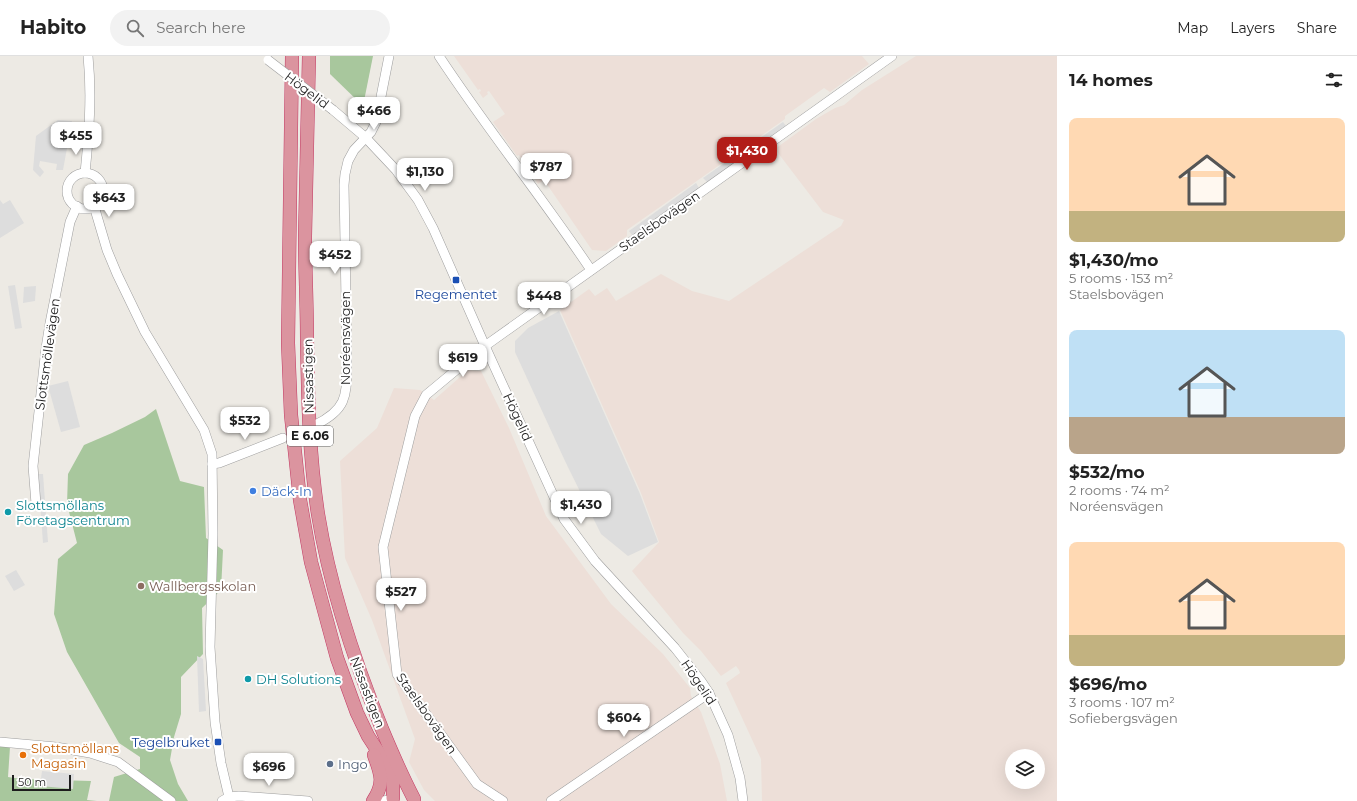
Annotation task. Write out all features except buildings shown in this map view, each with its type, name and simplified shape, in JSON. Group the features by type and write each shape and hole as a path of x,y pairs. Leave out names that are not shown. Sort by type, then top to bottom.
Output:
{"highway":[{"name":"Nissastigen","path":"292,56 288,343 293,444 301,508 311,562 337,658 357,713 368,736 390,770 393,781 388,800"},
{"name":"Nissastigen","path":"308,56 305,237 308,404 310,445 318,515 336,596 353,651 379,721 406,784 415,800"},
{"name":"E 6.06","path":"368,736 381,778 380,789 374,801"},
{"name":"E 6.06","path":"388,800 406,796 415,800"}],"street":[{"path":"85,173 90,102 88,56"},
{"name":"Noréensvägen","path":"315,425 328,419 337,411 344,396 346,387 345,174 348,161 354,150 371,132 376,122 389,56"},
{"path":"439,56 473,105 547,205 591,270"},
{"name":"Staelsbovägen","path":"503,801 478,784 397,674 383,547 415,416 426,395 485,346 892,56"},
{"name":"Högelid","path":"265,58 333,110 365,137 396,170 418,200 433,228 564,519 595,561 675,648 709,693 728,734 740,778 743,801"},
{"path":"85,173 94,175 99,179 102,184 103,191 99,202 94,206 84,208 77,206 70,198 68,187 76,176 85,173"},
{"name":"Slottsmöllevägen","path":"36,504 33,466 46,348 70,222 77,206"},
{"path":"94,206 107,250 145,332 204,430 209,444 212,464 210,647 215,722 226,799 308,801"},
{"path":"212,464 219,463 283,438"},
{"path":"551,801 709,693"},
{"path":"0,742 56,747 90,753 118,762 171,801"}],"shaded area":[{"path":"454,56 862,56 869,64 830,92 824,88 785,116 785,119 627,230 627,236 606,251 592,250 544,180 538,184 519,155 517,156 493,122 505,114 489,91 483,98 479,92 481,91 480,89 478,90"},
{"path":"916,56 1057,56 1057,801 762,801 761,759 726,683 740,673 739,670 736,666 721,676 632,571 659,542 641,493 560,310 589,289 595,296 607,288 616,301 661,274 692,291 729,301 841,226 844,220 823,212 775,149 816,119 835,108 844,105 862,90"},
{"path":"58,120 72,121 63,170 56,170 57,164 40,161 39,166 44,172 40,177 33,170 36,136"},
{"path":"783,122 786,126 707,182 703,178"},
{"path":"696,183 699,188 632,235 629,231"},
{"path":"0,200 3,204 10,200 24,223 0,238"},
{"path":"15,285 22,328 15,329 8,286"},
{"path":"36,286 35,301 23,303 24,287"},
{"path":"559,311 640,494 658,542 628,556 601,534 565,461 515,352 515,341 528,328"},
{"path":"468,370 481,371 509,428 546,516 611,604 663,654 690,688 691,696 701,712 720,764 727,801 435,801 424,790 409,762 415,739 372,620 345,558 340,461 377,428 394,388 420,390 434,400"},
{"path":"68,381 80,427 61,432 48,386"},
{"path":"38,474 43,474 48,542 43,543"},
{"path":"16,570 25,585 14,591 5,576"},
{"path":"197,656 203,659 206,711 199,712"},
{"path":"42,771 74,774 73,789 40,786"}],"green space":[{"path":"330,56 373,56 363,106 330,74"},
{"path":"156,409 180,481 204,487 206,538 223,550 221,590 202,608 203,654 181,677 181,714 174,737 170,760 178,784 188,801 109,801 114,777 140,769 140,757 119,743 67,652 54,614 58,559 77,543 67,504 68,474 84,445 145,417"},
{"path":"0,745 10,747 8,777 21,779 91,781 87,800 97,801 0,801"}],"place":[{"name":"Regementet","path":"456,280"},
{"name":"Däck-In","path":"253,491"},
{"name":"Slottsmöllans Företagscentrum","path":"8,512"},
{"name":"Wallbergsskolan","path":"141,586"},
{"name":"DH Solutions","path":"248,679"},
{"name":"Tegelbruket","path":"218,742"},
{"name":"Slottsmöllans Magasin","path":"23,755"},
{"name":"Ingo","path":"330,764"}]}
